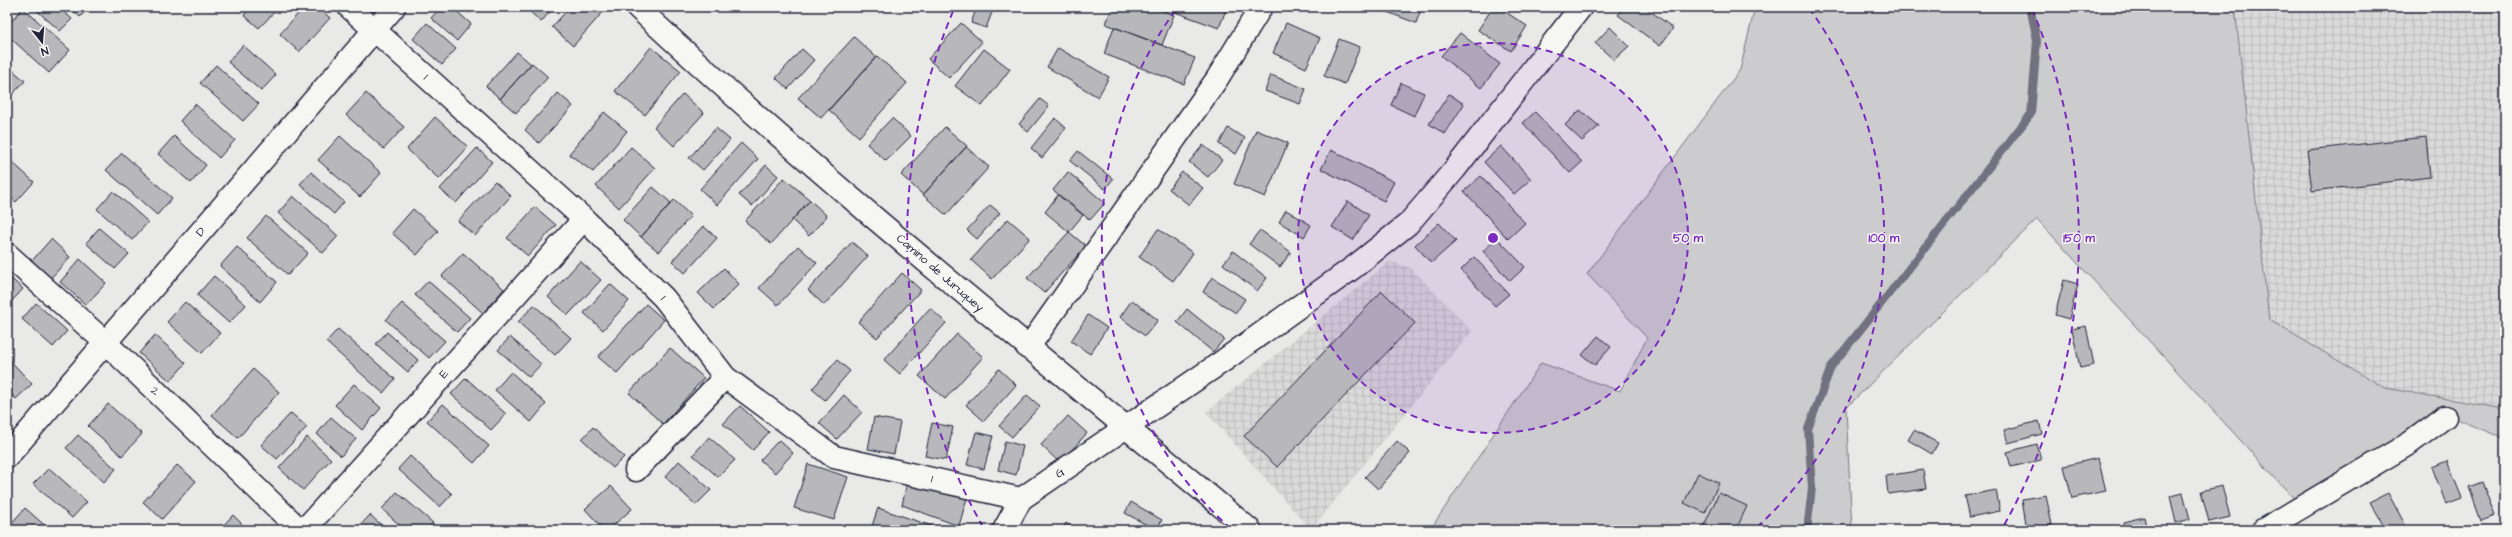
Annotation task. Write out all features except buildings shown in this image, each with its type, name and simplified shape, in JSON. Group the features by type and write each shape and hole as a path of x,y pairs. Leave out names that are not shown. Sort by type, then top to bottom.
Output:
{"street":[{"name":"1","path":"349,7 584,218 664,298 726,377 834,457 1021,499"},
{"name":"D","path":"7,457 106,344 394,7"},
{"name":"Camino de Juruquey","path":"637,7 715,80 1028,348 1128,428 1250,530"},
{"path":"1028,348 1217,79 1261,7"},
{"name":"G","path":"1004,530 1021,499 1128,428 1354,267 1408,224 1455,169 1581,7"},
{"name":"E","path":"304,530 584,218"},
{"name":"2","path":"7,254 106,344 300,530"},
{"path":"636,470 726,377"},
{"path":"2263,530 2410,443 2445,417"}],"shaded area":[{"path":"1755,7 2235,7 2269,320 2385,388 2505,409 2505,439 2445,414 2299,504 2037,219 1846,408 1852,530 1430,530 1541,363 1620,391 1647,338 1587,274 1740,70"},
{"path":"2235,7 2505,7 2505,409 2385,388 2269,320"},
{"path":"1390,261 1412,269 1472,331 1311,530 1206,412"}],"waterway":[{"path":"1807,530 1812,488 1808,429 1831,367 2031,114 2037,40 2030,7"}]}
